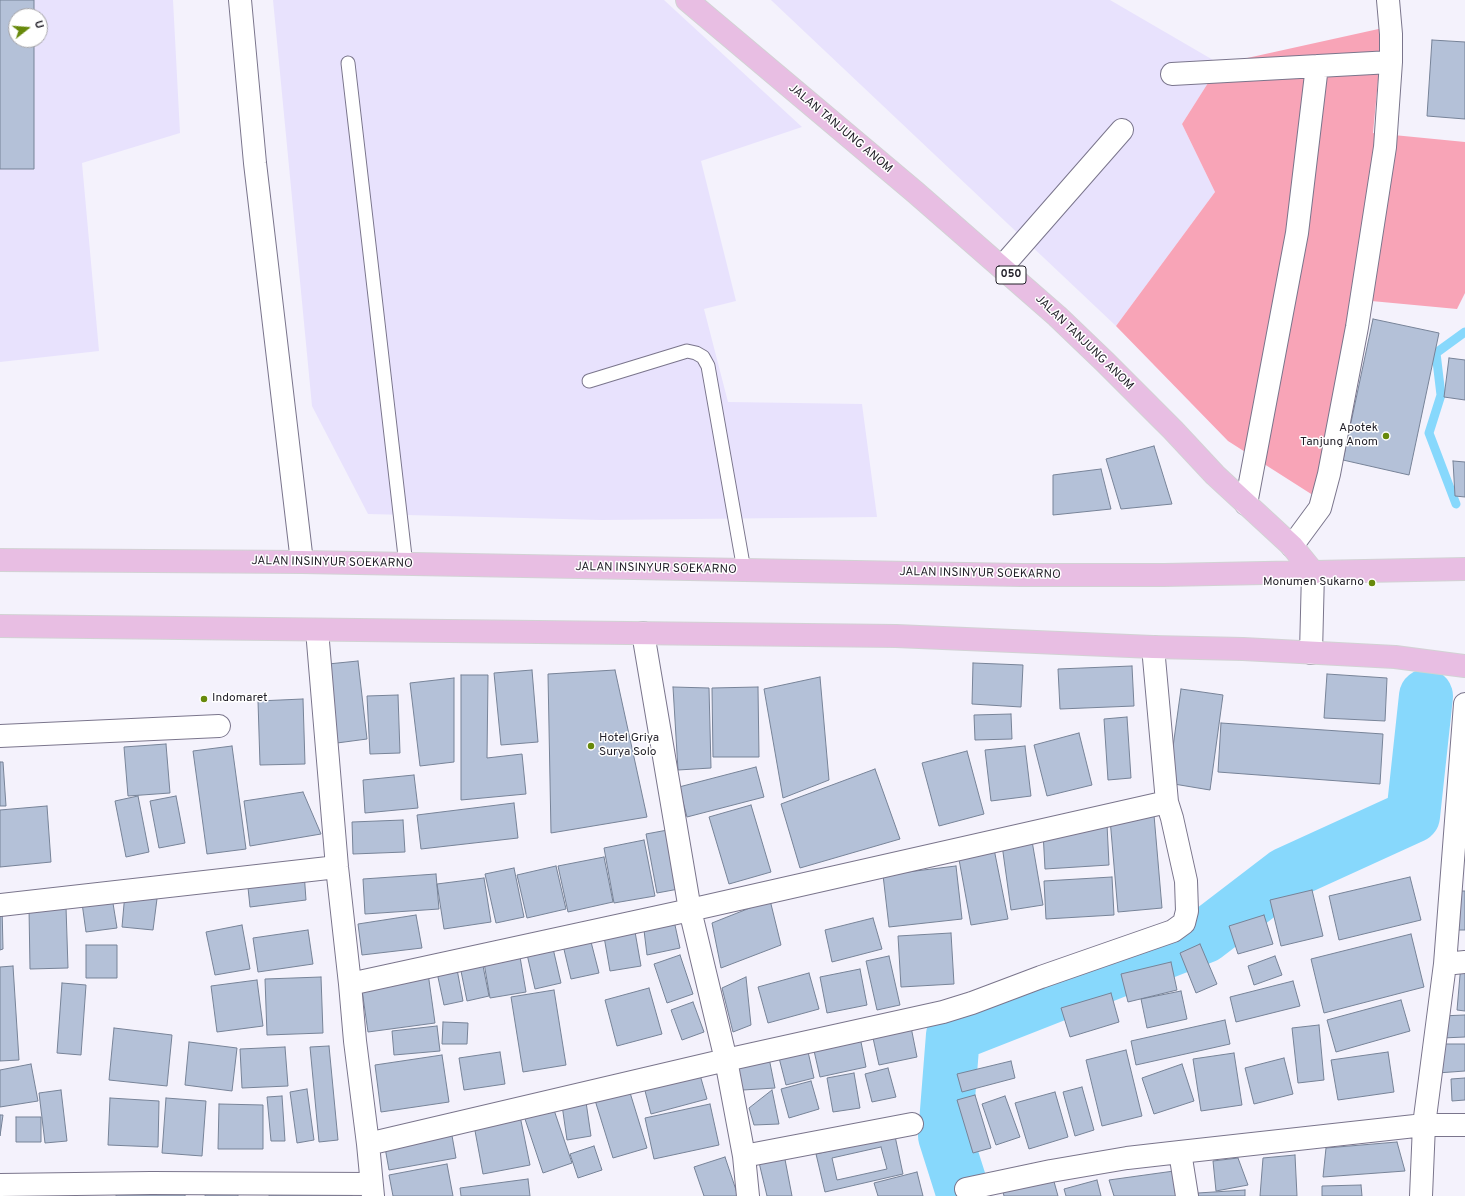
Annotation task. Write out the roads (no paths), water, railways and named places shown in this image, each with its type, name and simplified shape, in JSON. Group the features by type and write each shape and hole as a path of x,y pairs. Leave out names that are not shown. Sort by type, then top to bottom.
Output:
{"main road":[{"name":"JALAN TANJUNG ANOM","path":"687,0 1057,316 1173,430 1215,475 1292,546 1312,572"},
{"name":"JALAN INSINYUR SOEKARNO","path":"0,560 302,562 1021,575 1164,575 1460,569"},
{"path":"0,626 896,636 1153,647 1243,649 1395,657 1465,666"}],"street":[{"path":"240,0 255,163 302,562"},
{"path":"1292,546 1320,508 1329,474 1357,326 1385,147 1391,62 1391,34 1388,0"},
{"path":"1172,74 1391,62"},
{"path":"1246,504 1297,233 1317,66"},
{"path":"1002,268 1122,130"},
{"path":"1311,653 1312,572"},
{"path":"0,1185 151,1182 372,1190 368,1144 354,1041 350,984 337,867 317,630"},
{"path":"643,633 690,910 726,1060 744,1156 748,1196"},
{"path":"368,1144 726,1060 943,1012 1173,931 1184,922 1187,911 1186,881 1167,802 1153,647"},
{"path":"1421,1196 1424,1125 1455,963 1465,704"},
{"path":"0,736 219,726"},
{"path":"350,984 690,910 1167,802"},
{"path":"0,905 337,867"},
{"path":"744,1156 912,1124"},
{"path":"966,1189 1051,1171 1127,1158 1424,1125 1465,1124"},
{"path":"1180,1152 1187,1196"}],"lane":[{"path":"348,63 406,565"},
{"path":"589,381 687,351 696,353 702,357 708,366 744,570"}],"waterway":[{"path":"1456,504 1429,433 1441,395 1436,353 1465,332"},
{"path":"964,1196 945,1136 953,1035 1205,936 1286,874 1413,816 1426,696"}],"place":[{"name":"Apotek Tanjung Anom","path":"1386,436"},
{"name":"Monumen Sukarno","path":"1372,583"},
{"name":"Indomaret","path":"204,699"},
{"name":"Hotel Griya Surya Solo","path":"591,746"}]}
